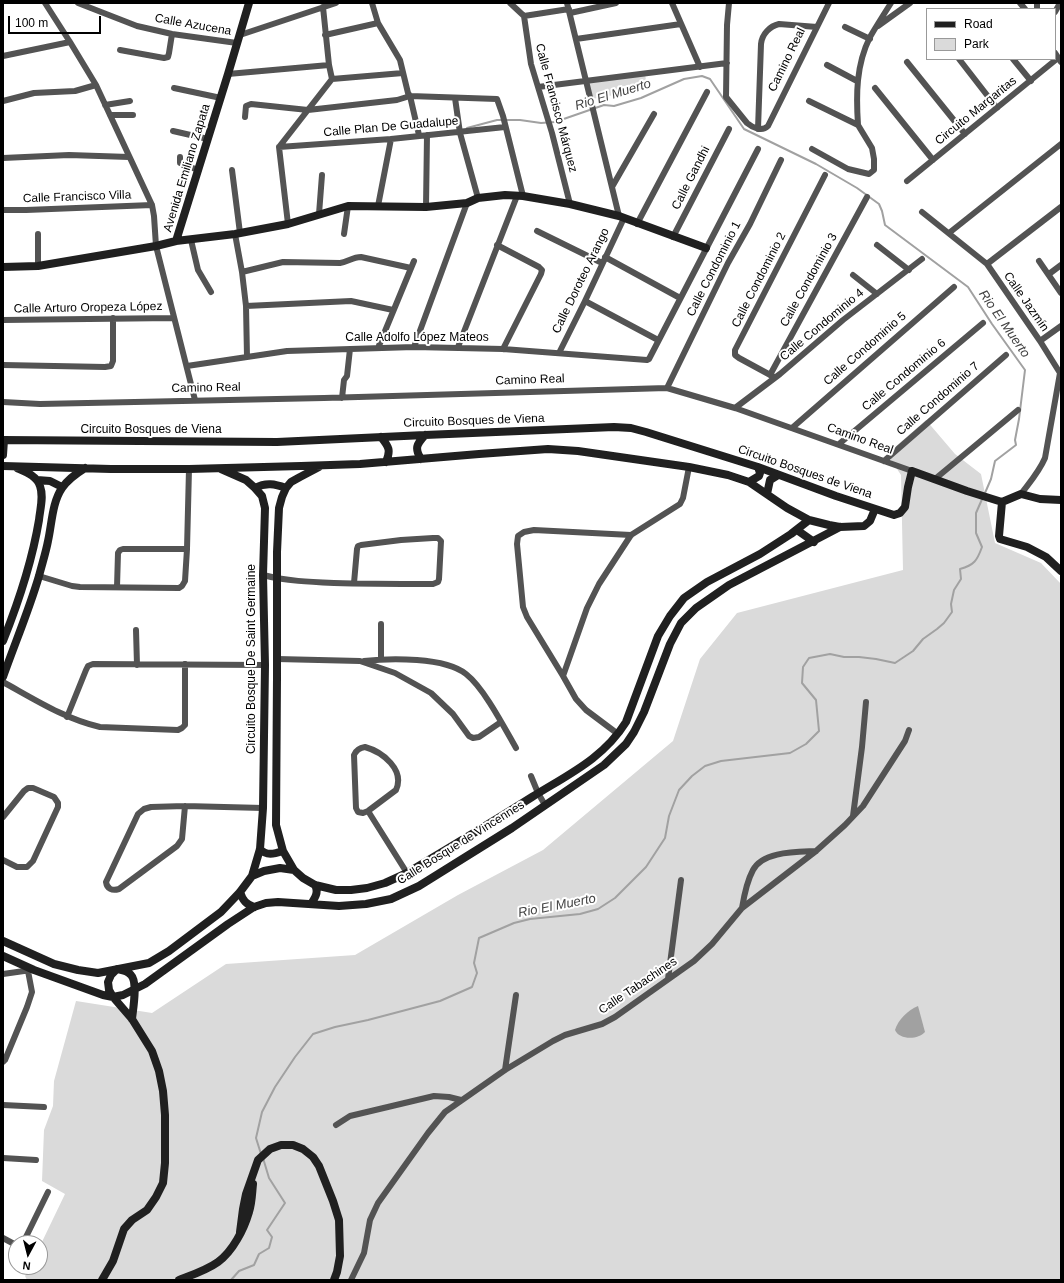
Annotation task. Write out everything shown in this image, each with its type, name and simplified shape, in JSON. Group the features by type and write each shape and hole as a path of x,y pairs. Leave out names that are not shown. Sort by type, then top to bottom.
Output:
{"main road":[{"name":"Avenida Emiliano Zapata","path":"3,267 38,266 176,242 249,3"},
{"path":"176,242 238,234 288,224 348,206 426,207 467,203 478,198 505,194 570,204 621,217 706,248"},
{"name":"Circuito Bosques de Viena","path":"4,440 278,442 425,434 614,427 631,428 758,467 875,509 870,521 864,526 840,527 809,520 787,508 749,482 728,475 689,467 578,451 548,449 322,466 189,469 7,466"},
{"path":"421,459 417,452 417,447 425,434"},
{"path":"381,437 389,448 389,454 386,462"},
{"path":"3,455 4,440"},
{"path":"3,641 14,614 35,544 42,502 41,487 37,480 26,472 7,466"},
{"path":"294,870 283,851 276,825 277,552 279,508 286,488 291,482 322,466"},
{"path":"749,482 760,476 758,467"},
{"path":"3,677 31,603 58,496 62,487 76,474 86,468"},
{"name":"Circuito Bosque De Saint Germaine","path":"217,468 246,480 262,496 265,508 263,575 265,665 263,808 260,849 252,876"},
{"path":"875,509 894,514 900,513 905,507 912,471"},
{"name":"Camino Real","path":"912,471 999,501"},
{"path":"767,494 770,480 778,475"},
{"path":"37,480 50,481 62,487"},
{"path":"255,488 261,485 277,484 286,488"},
{"path":"1061,500 1021,494 999,501 1000,539 1027,547 1046,557 1061,571"},
{"name":"Calle Bosque de Vincennes","path":"294,870 303,878 315,885 336,890 367,888 385,883 407,873 573,772 602,752 618,734 626,722 658,636 670,616 684,598 707,582 760,554 797,530 809,520"},
{"name":"Calle Bosque de Vincennes","path":"3,956 31,970 103,995 123,995 145,984 254,907 266,903 278,902 339,906 366,904 391,899 419,886 512,828 604,766 626,744 644,712 670,644 681,623 696,608 729,585 814,542 840,527"},
{"path":"797,530 814,542"},
{"path":"260,849 268,854 276,854 283,851"},
{"path":"3,941 54,964 78,970 98,973 149,963 169,951 221,912 240,892 252,876 264,871 280,868 294,870"},
{"path":"311,904 316,895 317,888 315,885"},
{"path":"240,892 242,899 247,904 254,907"},
{"path":"102,1280 113,1261 124,1229 132,1220 147,1210 156,1197 163,1183 165,1163 163,1091 152,1051 132,1019 109,990 108,982 111,975 116,970 124,970 131,974 135,982 132,1019"},
{"path":"179,1280 208,1268 227,1254 240,1232 246,1194 258,1160 270,1149 281,1145 293,1145 303,1149 313,1157 319,1166 339,1220 340,1256 334,1280"}],"street":[{"path":"45,3 96,85 152,205 156,246 195,400"},
{"name":"Calle Azucena","path":"78,3 90,5 137,26 172,34 237,43"},
{"path":"240,35 336,3"},
{"path":"372,3 378,23 400,60 419,135"},
{"path":"511,3 524,16 569,8 616,3"},
{"path":"672,3 700,66"},
{"path":"729,3 726,25 726,97 748,123 758,129 761,44 763,35 770,27 779,24 817,27"},
{"name":"Camino Real","path":"758,129 767,128 829,3"},
{"path":"812,148 848,169 869,174 874,170 875,162 872,148 858,125 856,102 857,80 862,59 870,39 891,3"},
{"path":"876,28 910,3"},
{"path":"323,7 325,35 332,79"},
{"name":"Calle Doroteo Arango","path":"559,353 602,264 621,217 595,122 569,8"},
{"name":"Calle Francisco Márquez","path":"524,16 531,64 549,124 570,204"},
{"path":"325,35 378,23"},
{"path":"576,39 681,24"},
{"path":"846,27 870,39"},
{"path":"120,50 164,58 168,57 170,53 172,34"},
{"path":"3,56 70,42"},
{"path":"960,60 997,108"},
{"path":"1014,60 1031,81"},
{"name":"Circuito Margaritas","path":"908,181 1056,60"},
{"path":"908,62 965,134"},
{"path":"538,87 727,63"},
{"path":"228,74 329,65"},
{"path":"827,65 857,80"},
{"path":"288,224 279,147 332,79 403,72"},
{"path":"3,101 34,93 75,91 96,85"},
{"path":"174,88 221,98"},
{"path":"875,88 933,160"},
{"path":"637,224 707,92"},
{"path":"244,117 246,106 251,104 308,110 397,100 410,96 497,98 503,116 520,196 497,245 458,347"},
{"path":"455,98 460,133 478,198"},
{"path":"105,105 130,101"},
{"path":"809,101 858,125"},
{"path":"612,187 654,114"},
{"path":"110,115 133,115"},
{"name":"Calle Plan De Guadalupe","path":"279,147 460,133 505,126"},
{"name":"Calle Gandhi","path":"673,237 729,129"},
{"path":"173,131 208,139"},
{"path":"426,207 428,135"},
{"path":"378,206 391,139"},
{"path":"949,232 1061,144"},
{"path":"585,301 658,340 758,149"},
{"path":"3,158 69,155 129,157"},
{"path":"180,157 179,161 181,164 198,170"},
{"name":"Calle Condominio 1","path":"667,388 725,270 750,224 780,160"},
{"path":"232,170 246,306 247,357"},
{"path":"319,214 322,175"},
{"name":"Calle Condominio 2","path":"772,376 739,358 735,355 735,350 825,175"},
{"name":"Calle Condominio 3","path":"772,376 868,197"},
{"path":"414,347 467,203"},
{"name":"Calle Francisco Villa","path":"3,210 152,205"},
{"path":"344,234 348,206"},
{"path":"987,264 1061,207"},
{"name":"Calle Jazmín","path":"922,212 949,232 987,264 1060,373 1045,458 1035,477 1021,494"},
{"path":"537,231 602,264"},
{"path":"38,234 38,266"},
{"path":"191,240 198,270 211,292"},
{"path":"497,245 542,270 504,349"},
{"path":"877,245 909,270"},
{"path":"242,272 283,262 340,263 354,257 361,257 411,268"},
{"path":"605,257 680,298"},
{"name":"Calle Condominio 4","path":"735,408 772,376 780,374 843,320 922,259"},
{"path":"378,348 414,261"},
{"path":"1039,261 1061,293"},
{"path":"1048,274 1061,265"},
{"path":"853,275 877,294"},
{"name":"Calle Condominio 5","path":"792,428 954,287"},
{"path":"246,306 351,301 393,310"},
{"path":"3,365 111,366 113,361 113,318"},
{"name":"Calle Arturo Oropeza López","path":"3,320 174,318"},
{"name":"Calle Condominio 6","path":"839,444 983,323"},
{"path":"1040,341 1061,326"},
{"name":"Calle Adolfo López Mateos","path":"187,366 287,351 414,347 504,349 647,360 658,340"},
{"path":"342,398 344,380 347,376 350,349"},
{"name":"Calle Condominio 7","path":"884,461 1006,355"},
{"name":"Camino Real","path":"3,402 40,404 342,398 667,388 735,408 912,471"},
{"path":"935,480 1018,410"},
{"path":"563,676 590,602 599,584 631,536 680,504 683,498 689,467"},
{"path":"39,576 72,586 179,588 182,586 185,581 187,549 189,469"},
{"path":"618,734 586,710 576,699 527,617 523,607 517,544 518,536 524,532 534,530 631,536"},
{"path":"263,575 277,579 354,583 433,584 438,582 439,579 441,542 438,538 401,540 358,546 354,583"},
{"path":"117,587 118,553 120,550 187,549"},
{"path":"381,624 381,659"},
{"path":"136,630 137,665"},
{"path":"277,659 360,661 381,659 439,662 450,665 467,674 482,692 516,748"},
{"path":"360,661 395,673 431,692 453,714 469,736 473,738 479,737 501,722"},
{"path":"68,717 86,670 88,666 93,664 265,665"},
{"path":"3,682 68,717 100,727 178,730 185,725 185,664"},
{"path":"853,816 866,702"},
{"name":"Calle Tabachines","path":"351,1280 364,1253 370,1220 378,1203 428,1133 445,1112 504,1070 565,1035 602,1024 615,1017 694,961 712,944 742,908 816,851 863,806 905,741 909,730"},
{"path":"360,748 370,749 386,758 395,769 398,781 396,790 368,811 362,813 358,812 356,808 354,755 360,748"},
{"path":"531,776 545,805"},
{"path":"3,817 28,788 33,788 54,797 58,803 58,807 33,861 27,868 17,867 3,860"},
{"path":"185,806 182,839 177,846 119,889 110,889 106,882 140,811 151,807 185,806 263,808"},
{"path":"368,811 407,873"},
{"path":"742,908 744,894 753,869 760,862 770,856 816,851"},
{"path":"668,979 681,880"},
{"path":"3,974 31,970 32,992 28,1007 3,1062"},
{"path":"504,1070 516,995"},
{"path":"336,1125 350,1116 434,1096 450,1096 461,1100"},
{"path":"3,1105 44,1107"},
{"path":"3,1158 36,1160"},
{"path":"27,1235 48,1192"}],"green space":[{"path":"645,73 647,89 592,99 587,82"},
{"path":"926,420 955,454 981,474 995,543 1041,563 1061,584 1061,1280 27,1280 26,1275 48,1275 48,1235 45,1235 65,1194 42,1181 44,1130 53,1106 54,1081 76,1001 152,1013 226,964 355,955 458,895 543,850 673,741 700,659 737,613 903,570 901,475 887,454"}],"shaded area":[{"path":"918,1006 925,1032 922,1035 913,1038 900,1036 895,1030 898,1023 907,1013"}],"waterway":[{"name":"Rio El Muerto","path":"467,128 497,120 520,120 541,123 555,122 604,105 614,106 641,98 684,79 702,76 710,79 744,129 816,164 857,188 879,204 885,225 968,287 1025,370 1015,440 1016,445 995,461 991,479 985,493"},
{"name":"Rio El Muerto","path":"261,1154 256,1138 262,1112 275,1087 295,1057 313,1034 335,1027 440,1001 472,987 477,973 474,963 479,938 514,923 530,919 580,914 598,909 615,898 646,867 665,838 669,816 679,790 692,776 705,766 721,761 790,753 806,744 819,731 816,700 802,683 803,667 809,658 830,654 844,657 876,659 895,663 913,651 923,639 944,623 952,612 951,604 954,590 961,579 960,569 972,564 982,547 976,533 976,513 983,497"},
{"name":"Rio El Muerto","path":"231,1280 239,1271 254,1265 259,1254 269,1248 272,1237 267,1230 285,1203 269,1178 263,1158"}]}
